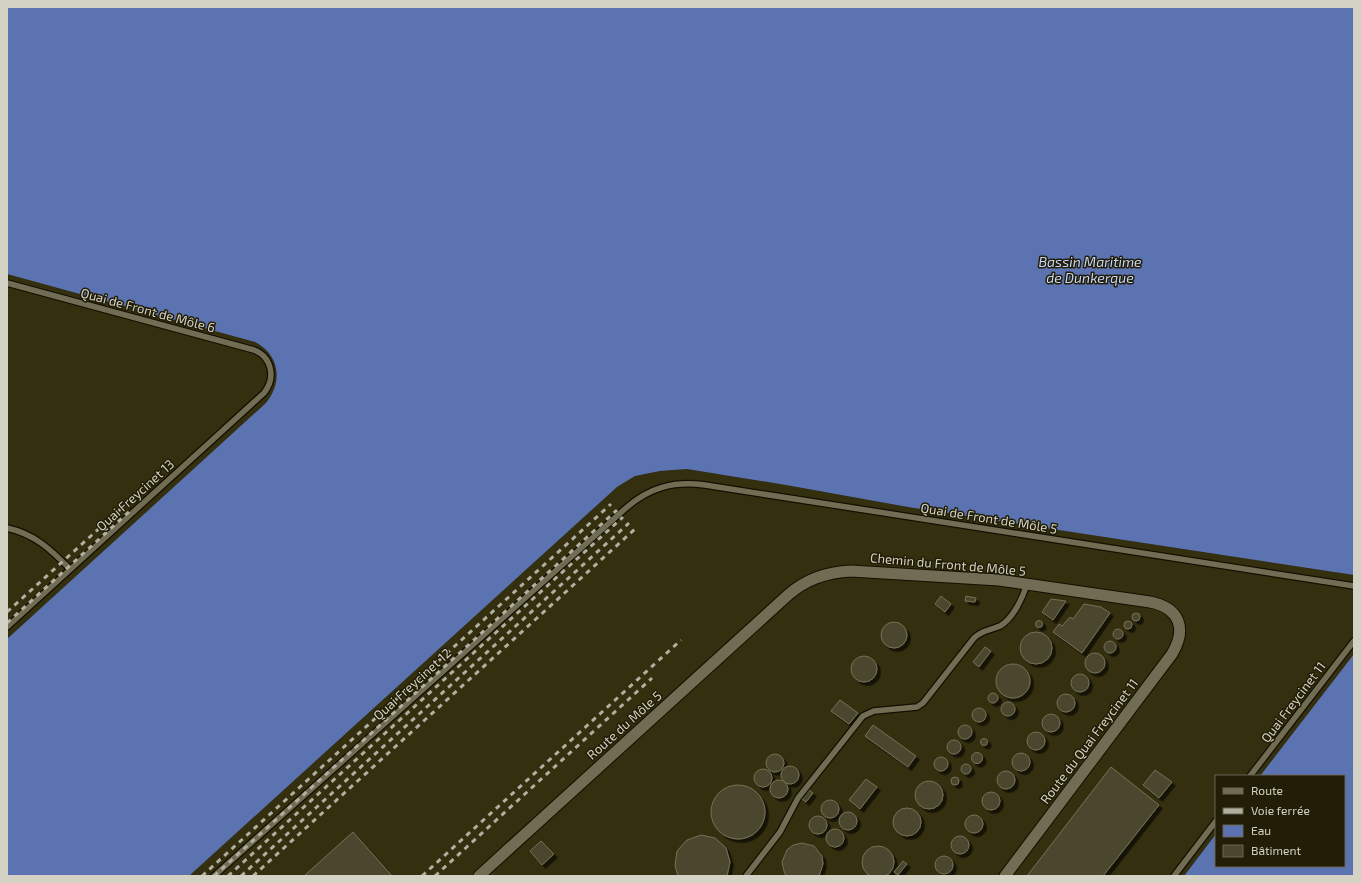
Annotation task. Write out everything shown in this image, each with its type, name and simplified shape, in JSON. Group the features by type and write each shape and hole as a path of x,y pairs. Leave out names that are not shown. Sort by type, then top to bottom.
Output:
{"street":[{"name":"Chemin du Front de Môle 5","path":"788,595 798,586 816,578 837,572 851,571 989,579 1156,603 1167,608 1176,618"},
{"name":"Route du Môle 5","path":"479,876 788,595"},
{"name":"Route du Quai Freycinet 11","path":"1004,876 1172,654 1180,637 1180,627 1176,618"}],"lane":[{"name":"Quai de Front de Môle 6","path":"7,284 8,283 254,350 265,357 271,374"},
{"name":"Quai Freycinet 13","path":"7,627 264,393 269,384 271,374"},
{"name":"Quai de Front de Môle 5","path":"626,508 644,494 655,489 687,483 1354,586"},
{"name":"Quai Freycinet 12","path":"214,876 626,508"},
{"path":"7,528 24,532 39,540 70,569"},
{"path":"746,876 780,832 798,798 863,716 870,712 917,707 923,703 974,638 981,632 1000,626 1006,621 1022,597 1027,584"},
{"name":"Quai Freycinet 11","path":"1251,775 1354,641"},
{"path":"1174,876 1215,822"}],"shaded area":[{"path":"7,274 255,342 268,351 273,357 276,364 277,378 274,391 266,403 7,639"},
{"path":"687,469 908,507 1354,575 1354,654 1261,775 1215,775 1215,835 1184,876 189,876 617,487 635,476 660,471"}],"water":[{"name":"Bassin Maritime de Dunkerque","path":"7,7 1354,7 1354,575 908,507 687,469 660,471 635,476 617,487 189,876 7,876 7,639 266,403 275,386 277,378 274,361 270,354 255,342 7,274"},
{"path":"1354,654 1354,876 1184,876 1215,835 1215,867 1345,867 1345,775 1261,775"}],"building":[{"path":"941,596 951,604 945,612 935,604"},
{"path":"966,596 976,598 975,602 965,601"},
{"path":"1051,599 1066,601 1053,620 1042,612"},
{"path":"1084,604 1101,607 1110,613 1082,653 1053,632 1059,624 1062,626 1070,617 1073,619"},
{"path":"1136,613 1139,614 1139,620 1136,621 1133,620 1132,617 1133,614"},
{"path":"1039,621 1042,624 1039,627 1036,624"},
{"path":"1126,621 1130,621 1132,625 1130,629 1126,629 1124,627 1124,623"},
{"path":"894,622 903,626 907,635 903,644 894,648 885,644 881,635 885,626"},
{"path":"1116,629 1120,629 1122,630 1122,638 1116,639 1113,636 1113,632"},
{"path":"1033,632 1039,632 1048,636 1052,648 1048,660 1039,664 1033,664 1024,660 1020,651 1020,645 1024,636"},
{"path":"1108,641 1112,641 1116,647 1112,653 1108,653 1104,649 1104,645"},
{"path":"985,647 991,651 979,667 973,662"},
{"path":"1095,653 1102,656 1105,663 1102,670 1095,673 1088,670 1085,663 1088,656"},
{"path":"864,656 873,660 877,669 873,678 864,682 855,678 851,669 855,660"},
{"path":"1013,664 1025,669 1030,681 1025,693 1013,698 1001,693 996,681 1001,669"},
{"path":"1076,674 1084,674 1089,679 1087,690 1084,692 1076,692 1071,687 1071,679"},
{"path":"991,693 995,693 997,694 997,702 991,703 988,700 988,696"},
{"path":"1062,694 1070,694 1075,699 1073,710 1070,712 1062,712 1057,707 1057,699"},
{"path":"840,700 858,713 849,724 831,711"},
{"path":"1005,702 1011,702 1015,706 1015,712 1011,716 1005,716 1001,712 1001,706"},
{"path":"976,708 982,708 986,712 986,718 982,722 976,722 972,718 972,712"},
{"path":"1047,714 1055,714 1060,719 1058,730 1055,732 1047,732 1042,727 1042,719"},
{"path":"873,725 916,756 908,767 865,736"},
{"path":"962,725 968,725 972,729 972,735 968,739 962,739 958,735 958,729"},
{"path":"1032,732 1040,732 1045,737 1043,748 1040,750 1032,750 1027,745 1027,737"},
{"path":"984,738 987,739 987,745 984,746 981,745 980,742 981,739"},
{"path":"951,740 957,740 961,744 961,750 957,754 951,754 947,750 947,744"},
{"path":"975,753 979,753 981,754 981,762 975,763 972,760 972,756"},
{"path":"1021,753 1027,756 1030,762 1027,768 1021,771 1015,768 1012,762 1015,756"},
{"path":"771,754 779,754 784,759 782,770 779,772 771,772 766,767 766,759"},
{"path":"938,757 944,757 948,761 948,767 944,771 938,771 934,767 934,761"},
{"path":"964,764 968,764 970,765 970,773 964,774 961,771 961,767"},
{"path":"790,766 796,769 799,775 796,781 790,784 784,781 781,775 784,769"},
{"path":"1111,767 1159,805 1103,876 1027,876"},
{"path":"763,769 767,770 771,774 771,782 767,786 763,787 759,786 755,782 754,778 755,774 759,770"},
{"path":"1155,770 1172,782 1159,798 1143,785"},
{"path":"1002,771 1010,771 1015,776 1013,787 1010,789 1002,789 997,784 997,776"},
{"path":"953,777 957,777 959,781 957,785 953,785 951,783 951,779"},
{"path":"866,779 877,787 860,809 849,800"},
{"path":"779,780 785,783 788,789 785,795 779,798 773,795 770,789 773,783"},
{"path":"929,781 939,785 943,795 939,805 929,809 919,805 915,795 919,785"},
{"path":"738,785 748,787 757,793 763,802 765,812 763,822 757,831 748,837 738,839 728,837 719,831 713,822 711,812 713,802 719,793 728,787"},
{"path":"809,790 813,793 806,802 802,799"},
{"path":"991,792 995,793 999,797 999,805 995,809 991,810 987,809 983,805 982,801 983,797 987,793"},
{"path":"826,800 834,800 839,805 837,816 834,818 826,818 821,813 821,805"},
{"path":"907,808 917,812 921,822 917,832 907,836 897,832 893,822 897,812"},
{"path":"844,812 852,812 857,817 855,828 852,830 844,830 839,825 839,817"},
{"path":"970,815 978,815 983,820 981,831 978,833 970,833 965,828 965,820"},
{"path":"818,816 824,819 827,825 824,831 818,834 812,831 809,825 812,819"},
{"path":"835,829 841,832 844,838 841,844 835,847 829,844 826,838 829,832"},
{"path":"353,832 392,876 304,876"},
{"path":"701,835 715,838 726,848 730,862 727,876 678,876 675,866 677,851 687,840"},
{"path":"956,836 964,836 969,841 967,852 964,854 956,854 951,849 951,841"},
{"path":"541,841 554,854 542,865 530,851"},
{"path":"802,843 814,846 822,856 823,864 819,876 786,876 782,862 787,850 793,845"},
{"path":"875,846 881,846 891,853 894,862 893,868 887,875 881,878 875,878 865,871 862,865 862,859 869,849"},
{"path":"940,856 948,856 953,861 951,872 948,874 940,874 935,869 935,861"},
{"path":"903,861 907,864 898,875 894,872"}],"railway":[{"path":"202,876 611,504"},
{"path":"7,612 125,505"},
{"path":"7,623 131,510"},
{"path":"214,876 617,510"},
{"path":"228,876 623,517"},
{"path":"241,876 629,523"},
{"path":"253,876 635,529"},
{"path":"422,876 681,640"},
{"path":"435,876 652,678"}]}
